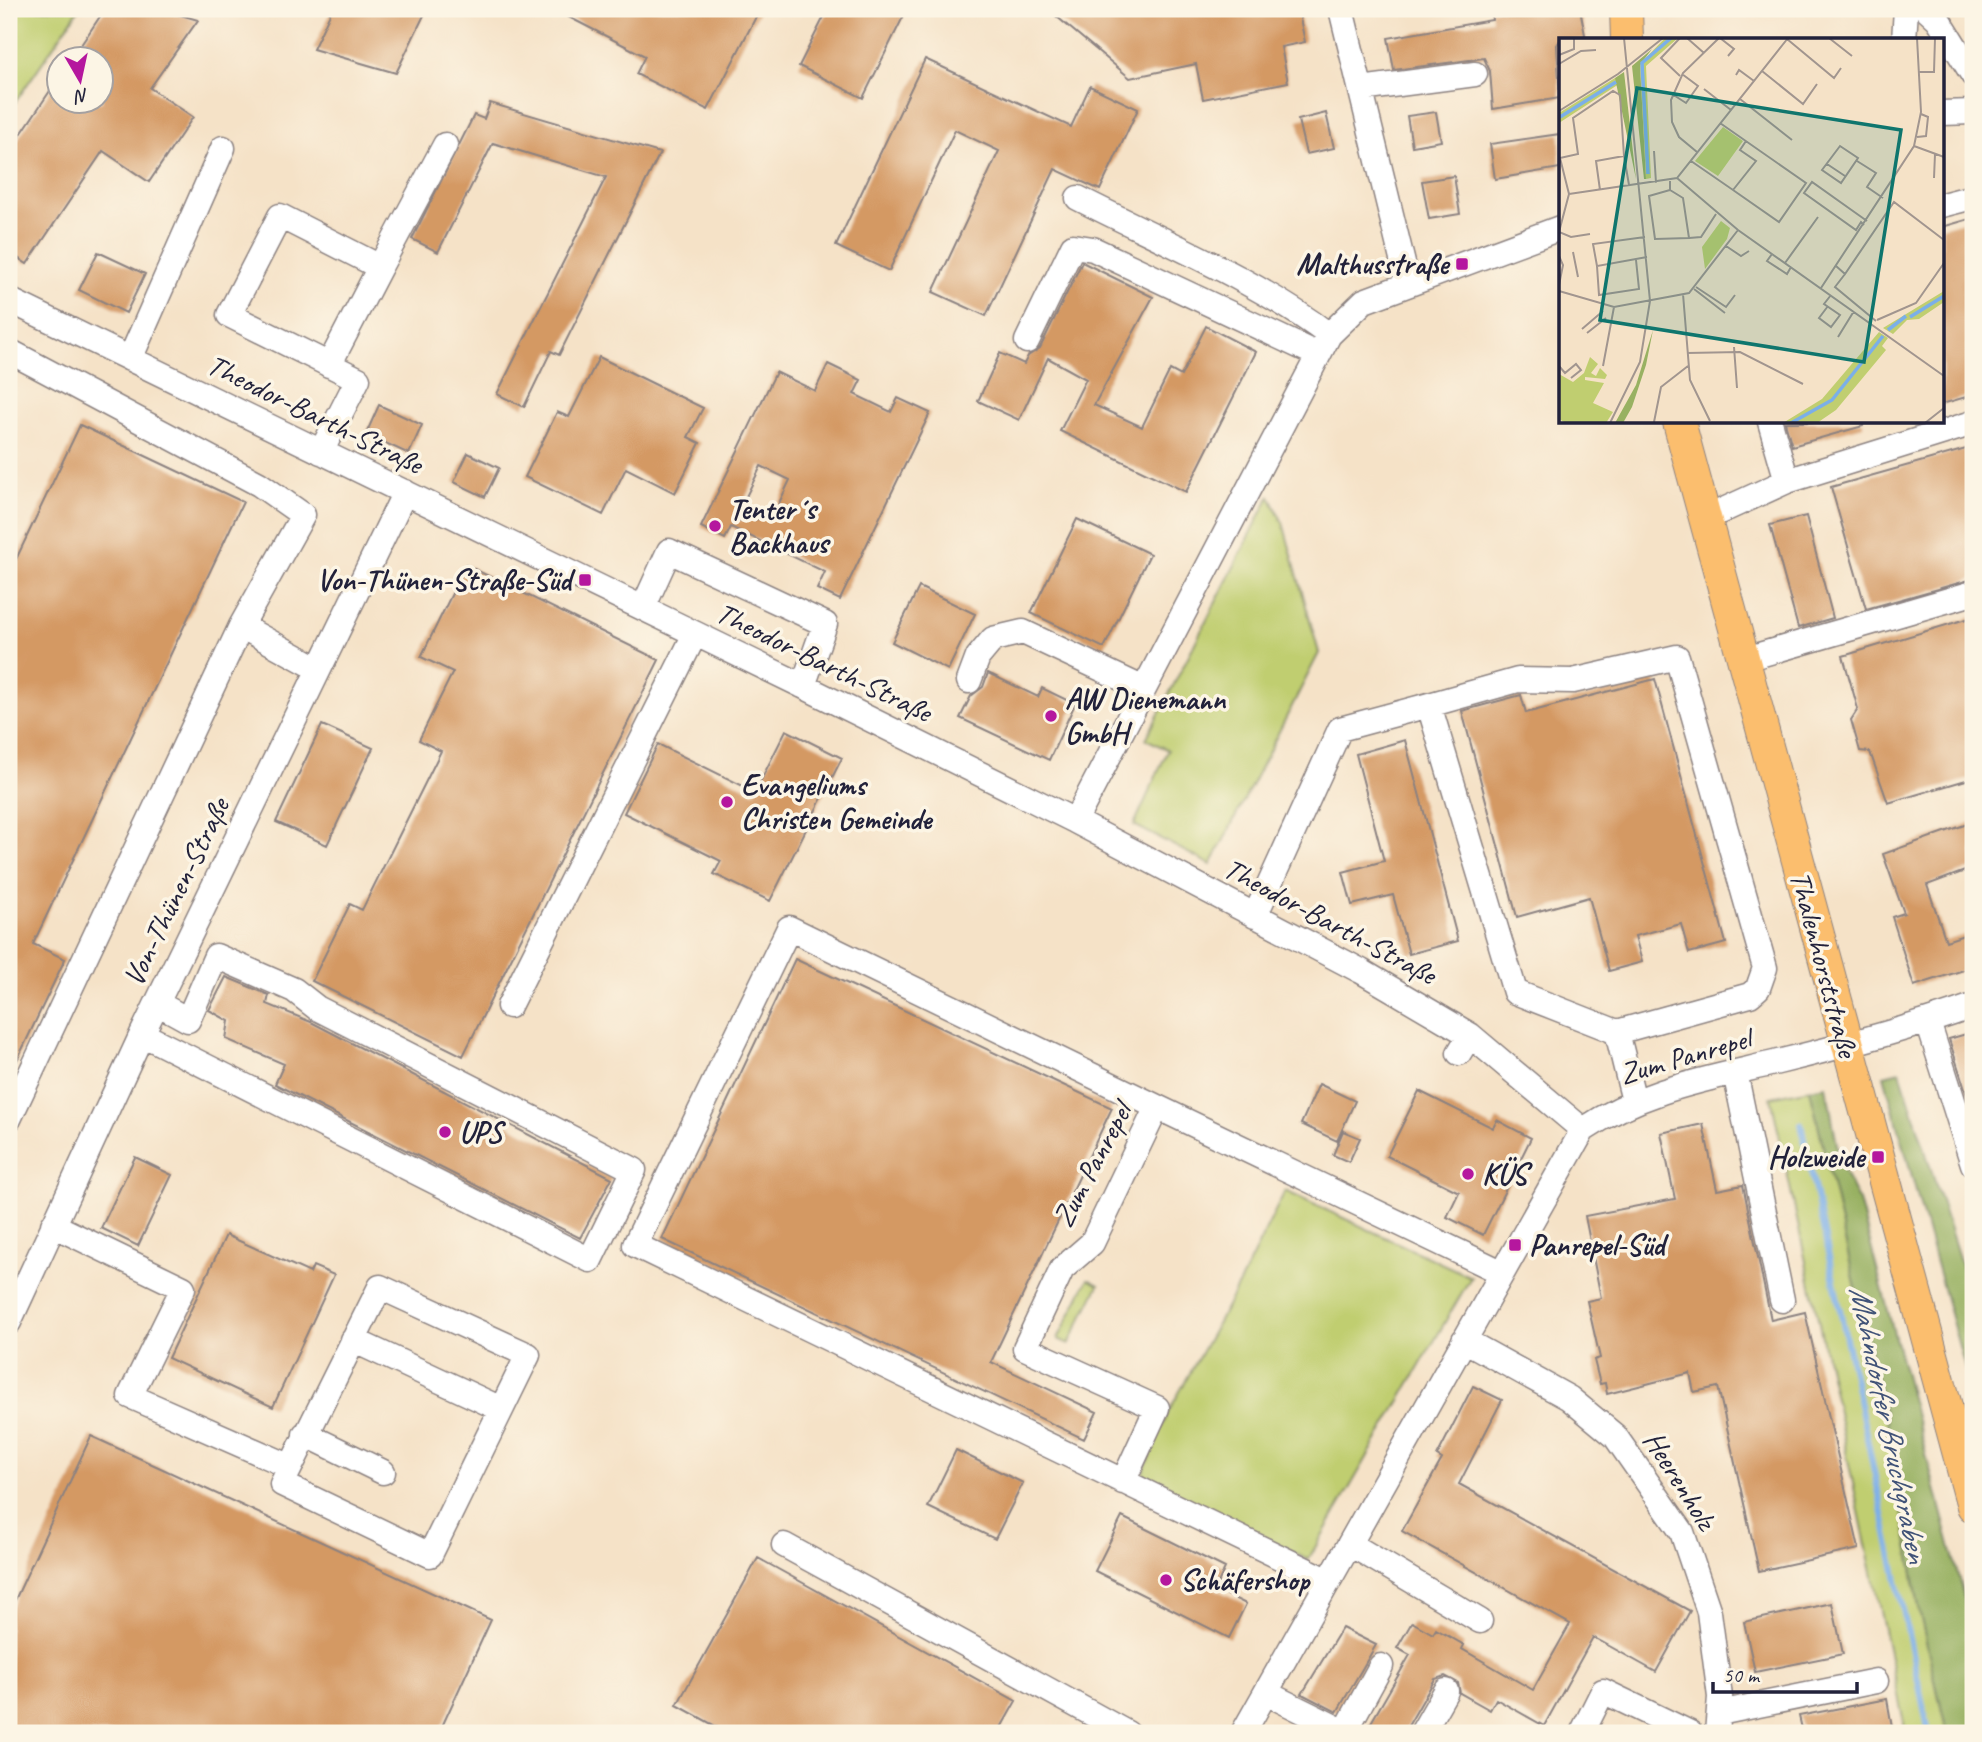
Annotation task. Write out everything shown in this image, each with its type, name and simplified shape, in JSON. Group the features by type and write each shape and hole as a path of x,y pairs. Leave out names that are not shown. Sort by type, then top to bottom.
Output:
{"main road":[{"path":"1626,9 1627,38"},
{"name":"Thalenhorststraße","path":"1679,424 1973,1506"}],"street":[{"path":"1341,9 1408,284"},
{"path":"1904,38 1906,9"},
{"path":"1942,14 1972,69"},
{"path":"1361,89 1475,74"},
{"path":"1944,113 1973,112"},
{"path":"329,365 445,145"},
{"path":"130,359 223,148"},
{"path":"1944,204 1973,197"},
{"path":"1077,198 1298,312 1323,345"},
{"path":"321,452 358,379 229,314 280,216 380,267"},
{"path":"1075,821 1323,345 1364,301 1559,228"},
{"path":"1027,341 1073,246 1093,249 1323,345"},
{"name":"Theodor-Barth-Straße","path":"9,300 803,686 1075,821 1361,971 1583,1130"},
{"path":"9,351 259,484 303,515 241,626 9,1119"},
{"path":"1704,519 1787,481 1973,423"},
{"path":"1771,424 1787,481"},
{"name":"Von-Thünen-Straße","path":"9,1322 142,1034 405,492"},
{"path":"643,608 669,551 825,624 803,686"},
{"path":"1742,660 1973,593"},
{"path":"241,626 319,669"},
{"path":"969,681 978,657 993,639 1023,632 1144,690"},
{"path":"509,1006 695,634"},
{"path":"1255,916 1340,729 1518,680 1573,681 1677,656 1765,968 1758,988 1750,995 1618,1032 1515,992 1429,705"},
{"path":"1157,1107 789,928 635,1245 1329,1581"},
{"path":"142,1034 590,1260 634,1170 317,1008 294,990 216,956 188,1020 157,1003"},
{"path":"1846,1045 1973,1006"},
{"path":"1928,1022 1973,1164"},
{"path":"1618,1032 1634,1101"},
{"name":"Zum Panrepel","path":"1243,1733 1583,1130 1615,1108 1659,1090 1846,1045"},
{"path":"1735,1072 1782,1300"},
{"name":"Zum Panrepel","path":"1123,1482 1157,1408 1025,1348 1062,1269 1092,1243 1157,1107 1501,1272"},
{"path":"53,1225 183,1288 130,1396 289,1466"},
{"path":"380,1287 528,1355 501,1409 430,1555 282,1484 380,1287"},
{"path":"353,1340 501,1409"},
{"name":"Heerenholz","path":"1464,1340 1569,1398 1615,1436 1682,1532 1709,1612 1720,1697 1718,1723"},
{"path":"305,1434 383,1472"},
{"path":"1350,1544 1480,1621"},
{"path":"784,1545 1127,1733"},
{"path":"1265,1693 1346,1733 1381,1666"},
{"path":"1718,1723 1876,1681"},
{"path":"1422,1733 1446,1691"},
{"path":"1582,1733 1604,1691 1690,1733"}],"green space":[{"path":"9,9 79,9 54,46 46,46 46,57 9,111"},
{"path":"1270,496 1283,523 1319,653 1211,865 1134,825 1168,750 1146,739"},
{"path":"1900,1071 1973,1302 1973,1397 1884,1075"},
{"path":"1826,1086 1840,1158 1859,1201 1973,1632 1973,1733 1947,1733 1920,1614 1885,1413 1810,1089"},
{"path":"1810,1089 1885,1413 1920,1614 1947,1733 1906,1733 1771,1097"},
{"path":"1285,1191 1471,1277 1308,1560 1141,1477 1169,1411 1239,1284"},
{"path":"1088,1279 1099,1285 1069,1344 1058,1339"}],"building":[{"path":"105,9 160,9 198,20 150,88 193,117 149,182 103,151 27,264 9,252 9,152 46,97 46,116 116,116 116,46 80,46"},
{"path":"332,9 427,9 396,73 313,49"},
{"path":"553,9 760,9 708,110 636,74 645,56"},
{"path":"828,9 907,9 863,98 799,66"},
{"path":"1091,9 1298,9 1305,42 1281,47 1288,82 1203,99 1196,64 1130,78 1056,16"},
{"path":"1491,9 1580,9 1586,38 1559,38 1557,45 1559,98 1493,109 1490,71 1484,58 1394,70 1388,38 1492,20"},
{"path":"925,59 1071,127 1090,86 1138,109 1100,190 1055,169 986,316 933,292 999,151 955,130 889,271 836,246"},
{"path":"490,103 660,153 559,355 551,351 524,407 497,394 606,177 493,143 438,252 412,239 474,115 484,119"},
{"path":"1436,112 1441,141 1412,146 1407,116"},
{"path":"1326,113 1334,148 1306,154 1298,120"},
{"path":"1559,134 1559,168 1495,179 1490,144"},
{"path":"1454,176 1460,214 1429,219 1422,181"},
{"path":"1973,218 1973,395 1944,403 1944,226"},
{"path":"98,252 145,274 126,313 79,290"},
{"path":"1082,262 1153,297 1094,405 1142,427 1170,370 1181,376 1206,326 1256,352 1186,492 1060,431 1086,379 1048,358 1019,420 978,401 1000,353 1024,364 1028,356 1040,348"},
{"path":"599,357 703,408 688,437 700,443 675,493 626,468 603,515 525,477 557,412 569,417"},
{"path":"828,364 861,380 854,394 891,412 898,398 930,413 840,600 817,589 825,572 731,527 725,539 701,527 776,372 815,391","holes":["761,466 790,480 772,518 734,521"]},
{"path":"379,405 422,425 409,454 366,434"},
{"path":"1786,424 1863,424 1863,426 1792,446"},
{"path":"80,425 243,502 33,944 65,959 9,1077 9,574"},
{"path":"1973,447 1973,579 1866,609 1831,487"},
{"path":"468,453 499,468 485,497 454,482"},
{"path":"1806,516 1833,618 1798,628 1770,525"},
{"path":"1077,519 1150,554 1104,648 1031,613"},
{"path":"466,565 659,660 463,1056 312,981 350,904 362,910 441,751 419,740 453,672 421,657"},
{"path":"919,587 975,614 948,670 892,642"},
{"path":"1973,617 1973,778 1888,803 1870,752 1860,751 1851,720 1858,709 1843,656"},
{"path":"988,673 1038,697 1042,688 1075,704 1049,760 960,718 971,696 983,687"},
{"path":"1655,679 1726,943 1689,953 1681,924 1635,936 1642,962 1609,971 1589,897 1517,917 1462,711 1521,695 1526,713"},
{"path":"322,725 373,748 327,845 276,822"},
{"path":"786,730 842,758 770,901 714,874 721,861 624,813 658,744 755,792"},
{"path":"1405,740 1458,941 1409,954 1393,895 1352,905 1343,872 1384,861 1356,754"},
{"path":"1973,822 1973,868 1927,885 1946,941 1973,932 1973,967 1914,986 1892,917 1904,913 1883,854"},
{"path":"795,959 1112,1108 991,1362 1097,1412 1084,1439 662,1239"},
{"name":"UPS","path":"226,977 269,995 267,1004 311,1022 612,1178 580,1238 275,1084 284,1064 226,1039 229,1021 209,1010"},
{"path":"1973,1032 1973,1105 1970,1105 1949,1039"},
{"path":"1319,1084 1355,1101 1337,1141 1301,1124"},
{"name":"KÜS","path":"1419,1091 1493,1128 1497,1120 1531,1138 1483,1235 1447,1217 1459,1192 1387,1156"},
{"path":"1703,1124 1717,1190 1743,1185 1771,1320 1805,1312 1859,1549 1759,1571 1718,1387 1694,1392 1690,1373 1607,1394 1605,1383 1600,1384 1594,1360 1600,1358 1587,1301 1601,1298 1585,1216 1675,1199 1661,1133"},
{"path":"1343,1131 1360,1138 1349,1162 1333,1155"},
{"path":"135,1157 172,1175 138,1246 101,1228"},
{"path":"226,1235 310,1273 313,1266 334,1275 273,1407 168,1358"},
{"path":"1473,1386 1502,1400 1459,1484 1690,1611 1656,1672 1593,1637 1544,1726 1496,1699 1490,1710 1460,1693 1458,1683 1445,1676 1435,1679 1404,1733 1365,1733 1410,1655 1397,1648 1412,1622 1433,1634 1436,1629 1464,1645 1462,1649 1533,1690 1570,1624 1402,1531 1442,1459 1437,1456"},
{"path":"91,1436 491,1620 439,1733 9,1733 9,1613"},
{"path":"956,1450 1023,1483 995,1539 928,1507"},
{"name":"Schäfershop","path":"1122,1517 1225,1568 1215,1589 1246,1604 1229,1638 1095,1571"},
{"path":"758,1558 1016,1701 998,1733 728,1733 677,1705"},
{"path":"1832,1603 1843,1654 1755,1672 1744,1622"},
{"path":"1342,1628 1376,1645 1337,1712 1302,1694"},
{"path":"1887,1699 1893,1733 1803,1733 1799,1716"}],"waterway":[{"name":"Mahndorfer Bruchgraben","path":"1801,1124 1929,1733"}],"place":[{"name":"Malthusstraße","path":"1462,264"},
{"name":"Tenter´s Backhaus","path":"715,526"},
{"name":"Von-Thünen-Straße-Süd","path":"585,580"},
{"name":"AW Dienemann GmbH","path":"1051,716"},
{"name":"Evangeliums Christen Gemeinde","path":"727,802"},
{"name":"UPS","path":"445,1132"},
{"name":"Holzweide","path":"1878,1157"},
{"name":"KÜS","path":"1468,1174"},
{"name":"Panrepel-Süd","path":"1515,1245"},
{"name":"Schäfershop","path":"1166,1580"}]}
